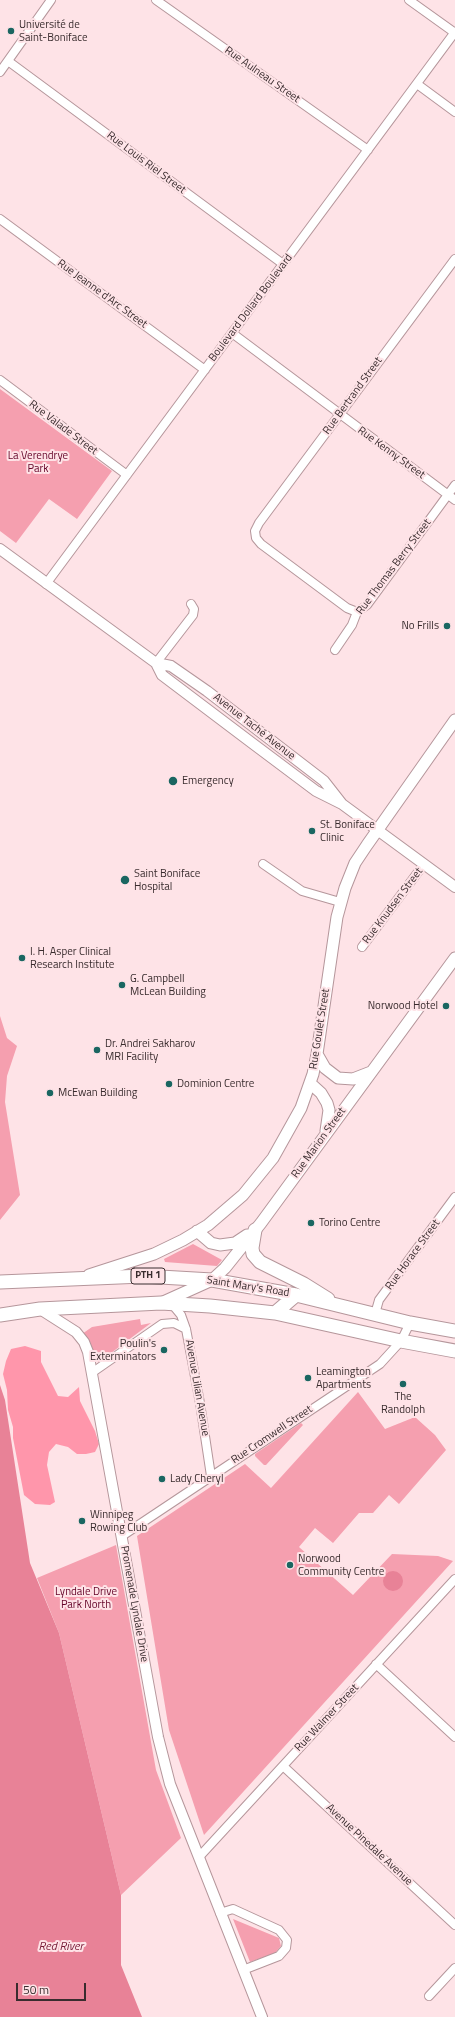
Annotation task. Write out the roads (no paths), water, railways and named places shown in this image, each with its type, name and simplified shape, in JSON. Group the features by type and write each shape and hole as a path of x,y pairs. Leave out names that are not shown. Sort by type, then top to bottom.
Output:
{"highway":[{"path":"255,1230 252,1248 253,1254 260,1262 304,1284 336,1304"},
{"name":"Saint Mary's Road","path":"0,1282 144,1276 212,1280 296,1295 410,1323 455,1331"},
{"path":"275,1313 296,1295"},
{"name":"Saint Mary's Road","path":"0,1314 40,1309 167,1303 275,1313 401,1341 455,1351"}],"main road":[{"name":"Rue Goulet Street","path":"83,1278 154,1254 197,1232 230,1208 265,1170 292,1127 310,1083 317,1054 340,902 355,863 455,720"},
{"name":"Rue Marion Street","path":"167,1303 212,1280 225,1268 373,1071 455,958"},
{"path":"317,1054 325,1068 338,1078 353,1079 373,1071"},
{"path":"310,1083 321,1093 327,1103 328,1119 326,1134"},
{"path":"197,1232 211,1243 224,1246 235,1243 255,1230"}],"street":[{"path":"0,72 51,0"},
{"name":"Rue Aulneau Street","path":"156,0 368,150"},
{"path":"409,0 455,32"},
{"name":"Boulevard Dollard Boulevard","path":"46,584 455,32"},
{"name":"Rue Louis Riel Street","path":"8,61 283,264"},
{"path":"417,84 455,112"},
{"name":"Rue Jeanne d'Arc Street","path":"0,219 205,370"},
{"name":"Rue Bertrand Street","path":"357,612 347,608 267,549 258,541 255,535 259,523 455,259"},
{"name":"Rue Kenny Street","path":"232,333 452,498"},
{"name":"Rue Valade Street","path":"0,380 127,475"},
{"name":"Rue Thomas Berry Street","path":"334,650 352,625 357,612 367,605 452,498 455,485"},
{"name":"Avenue Taché Avenue","path":"0,549 156,663 170,666 260,732 324,781 342,804"},
{"path":"156,663 193,615 194,609 191,604"},
{"name":"Avenue Taché Avenue","path":"156,663 162,676 316,791 342,804 455,887"},
{"path":"252,743 260,732"},
{"path":"263,864 302,891 340,902"},
{"name":"Rue Knudsen Street","path":"362,947 424,864"},
{"name":"Rue Horace Street","path":"375,1314 379,1300 455,1197"},
{"name":"Avenue Lilian Avenue","path":"167,1303 181,1315 186,1329 200,1403 211,1476"},
{"name":"Promenade Lyndale Drive","path":"40,1309 79,1335 87,1348 93,1372 158,1737 170,1784 262,2017"},
{"path":"93,1372 162,1324 174,1322 186,1329"},
{"name":"Rue Cromwell Street","path":"122,1536 380,1364 401,1341 410,1323"},
{"name":"Rue Walmer Street","path":"199,1857 455,1579"},
{"path":"376,1664 455,1737"},
{"name":"Avenue Pinedale Avenue","path":"282,1766 455,1925"},
{"path":"220,1913 233,1909 279,1930 287,1940 286,1948 279,1956 243,1970"},
{"path":"429,1996 455,1968"}],"water":[{"name":"Red River","path":"0,1385 5,1400 30,1563 59,1633 121,1895 121,1965 142,2017 0,2017"},
{"path":"393,1571 400,1574 403,1581 400,1588 393,1591 386,1588 383,1581 386,1574"}],"place":[{"name":"Université de Saint-Boniface","path":"11,31"},
{"name":"No Frills","path":"447,626"},
{"name":"Emergency","path":"173,781"},
{"name":"St. Boniface Clinic","path":"312,831"},
{"name":"Saint Boniface Hospital","path":"125,880"},
{"name":"I. H. Asper Clinical Research Institute","path":"22,958"},
{"name":"G. Campbell McLean Building","path":"122,985"},
{"name":"Norwood Hotel","path":"446,1006"},
{"name":"Dr. Andrei Sakharov MRI Facility","path":"97,1050"},
{"name":"Dominion Centre","path":"169,1084"},
{"name":"McEwan Building","path":"50,1093"},
{"name":"Torino Centre","path":"311,1223"},
{"name":"Poulin's Exterminators","path":"164,1350"},
{"name":"Leamington Apartments","path":"308,1378"},
{"name":"The Randolph","path":"403,1384"},
{"name":"Lady Cheryl","path":"162,1479"},
{"name":"Winnipeg Rowing Club","path":"82,1521"},
{"name":"Norwood Community Centre","path":"290,1565"}],"park label":[{"name":"La Verendrye Park","path":"38,462"},
{"name":"Lyndale Drive Park North","path":"86,1598"}]}
